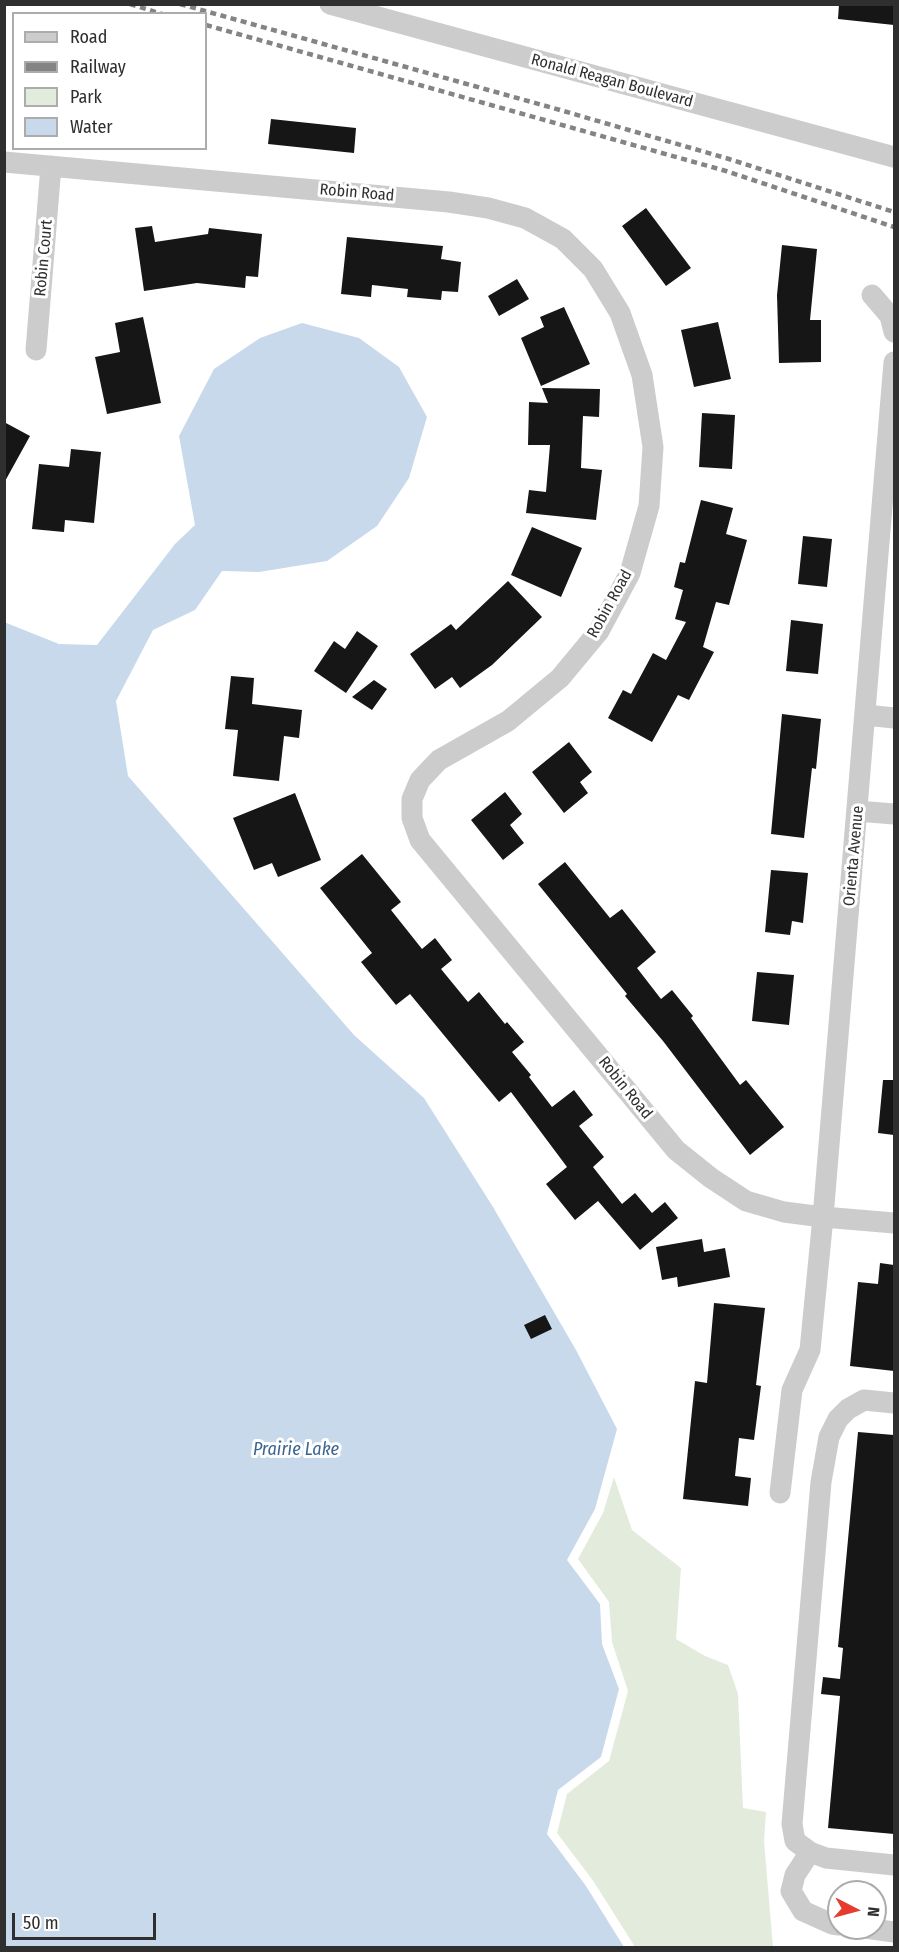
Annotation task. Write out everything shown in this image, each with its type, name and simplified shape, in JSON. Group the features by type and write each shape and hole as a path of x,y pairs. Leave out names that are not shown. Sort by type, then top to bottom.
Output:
{"street":[{"name":"Ronald Reagan Boulevard","path":"330,4 894,157"},
{"name":"Robin Road","path":"4,162 448,202 488,208 525,218 563,239 593,269 620,313 642,375 653,447 649,506 630,573 599,631 560,678 508,721 439,760 420,780 412,800 412,818 420,840 676,1150 711,1178 746,1200 784,1212 894,1222"},
{"name":"Robin Court","path":"36,350 51,166"},
{"path":"872,295 890,316 894,332"},
{"name":"Orienta Avenue","path":"780,1493 792,1390 810,1350 866,715 889,512 894,362"},
{"path":"866,715 894,718"},
{"path":"858,811 894,814"},
{"path":"894,1403 864,1400 848,1409 838,1419 829,1437 821,1482 792,1824 795,1841 810,1852 826,1858 894,1864"},
{"path":"810,1852 795,1875 791,1891 803,1911 827,1922"}],"green space":[{"path":"614,1477 632,1530 681,1568 676,1639 705,1656 728,1665 738,1694 743,1808 766,1812 764,1841 773,1947 635,1947 594,1882 557,1833 567,1794 609,1761 628,1691 612,1642 609,1602 578,1559 603,1513"}],"water":[{"name":"Prairie Lake","path":"302,323 359,338 399,367 427,417 409,478 377,526 327,561 259,572 222,571 195,610 153,630 116,701 128,776 354,1035 424,1098 493,1207 576,1350 617,1429 595,1509 567,1560 600,1604 602,1644 619,1689 601,1757 558,1790 547,1834 586,1886 624,1947 5,1947 4,622 59,644 97,645 175,544 195,525 179,436 214,369 260,338"}],"building":[{"path":"839,4 894,4 894,25 838,19"},
{"path":"271,119 356,128 354,153 268,144"},
{"path":"646,208 691,268 666,286 622,226"},
{"path":"152,226 155,242 208,234 209,228 262,234 258,277 246,276 245,288 197,283 144,291 135,228"},
{"path":"347,237 443,246 441,259 461,262 458,292 442,291 441,300 407,297 408,289 372,285 371,297 341,294"},
{"path":"782,245 817,249 810,320 821,320 821,362 779,363 777,295"},
{"path":"517,279 529,299 499,316 488,296"},
{"path":"564,307 590,364 541,386 521,338 544,327 540,317"},
{"path":"143,317 161,403 107,414 95,357 120,352 115,323"},
{"path":"718,322 731,379 694,387 681,330"},
{"path":"542,388 600,389 599,417 583,416 581,468 602,470 596,520 526,513 529,490 546,492 550,445 528,445 529,402 548,403"},
{"path":"702,413 735,415 732,469 699,467"},
{"path":"4,422 30,436 4,483"},
{"path":"71,449 101,452 94,523 65,520 64,532 32,529 39,464 69,467"},
{"path":"701,500 733,508 726,534 747,540 729,605 716,602 703,647 714,652 689,700 678,695 652,742 608,718 623,690 631,694 653,653 666,660 686,622 675,619 683,590 674,587 680,562 685,563"},
{"path":"532,527 582,548 561,597 511,575"},
{"path":"803,536 832,539 827,587 798,584"},
{"path":"508,581 542,617 492,665 460,688 452,677 435,689 410,654 451,624 456,630"},
{"path":"791,620 823,624 818,674 786,671"},
{"path":"357,631 378,646 346,693 314,671 334,641 345,649"},
{"path":"231,676 254,678 252,704 302,710 299,738 284,736 279,781 233,776 238,730 225,729"},
{"path":"374,680 387,689 372,710 352,697"},
{"path":"782,714 821,719 816,769 812,768 804,838 771,834"},
{"path":"569,742 592,772 580,782 588,793 564,813 532,772"},
{"path":"505,792 522,814 510,825 524,843 503,860 471,820"},
{"path":"295,793 321,860 278,877 272,863 254,870 233,818"},
{"path":"362,854 401,902 391,910 422,949 435,938 452,960 441,969 468,1002 479,992 505,1024 507,1022 524,1042 512,1052 531,1075 529,1077 552,1107 574,1090 593,1115 579,1126 604,1157 593,1167 622,1204 635,1193 652,1213 665,1202 678,1218 640,1250 598,1201 575,1220 546,1184 567,1167 511,1092 499,1102 410,994 396,1005 361,962 372,953 320,888"},
{"path":"565,862 610,918 622,909 656,952 637,968 661,999 672,990 693,1016 691,1018 740,1085 746,1080 784,1127 750,1155 663,1041 625,996 627,994 538,884"},
{"path":"771,870 808,873 803,923 792,921 790,935 765,932"},
{"path":"757,972 794,975 789,1025 752,1021"},
{"path":"883,1080 894,1080 894,1135 878,1133"},
{"path":"702,1239 704,1252 725,1248 730,1277 678,1287 677,1277 662,1280 656,1247"},
{"path":"880,1263 894,1265 894,1371 850,1366 858,1282 878,1284"},
{"path":"714,1303 765,1308 756,1385 761,1386 754,1440 739,1438 735,1476 751,1478 748,1506 683,1499 695,1381 707,1383"},
{"path":"545,1315 552,1329 531,1339 524,1325"},
{"path":"858,1432 894,1435 894,1834 828,1828 840,1696 821,1694 823,1677 840,1679 843,1648 838,1647"}],"railway":[{"path":"130,4 156,12"},
{"path":"180,4 729,159 894,212"},
{"path":"207,25 726,171 894,227"}]}
